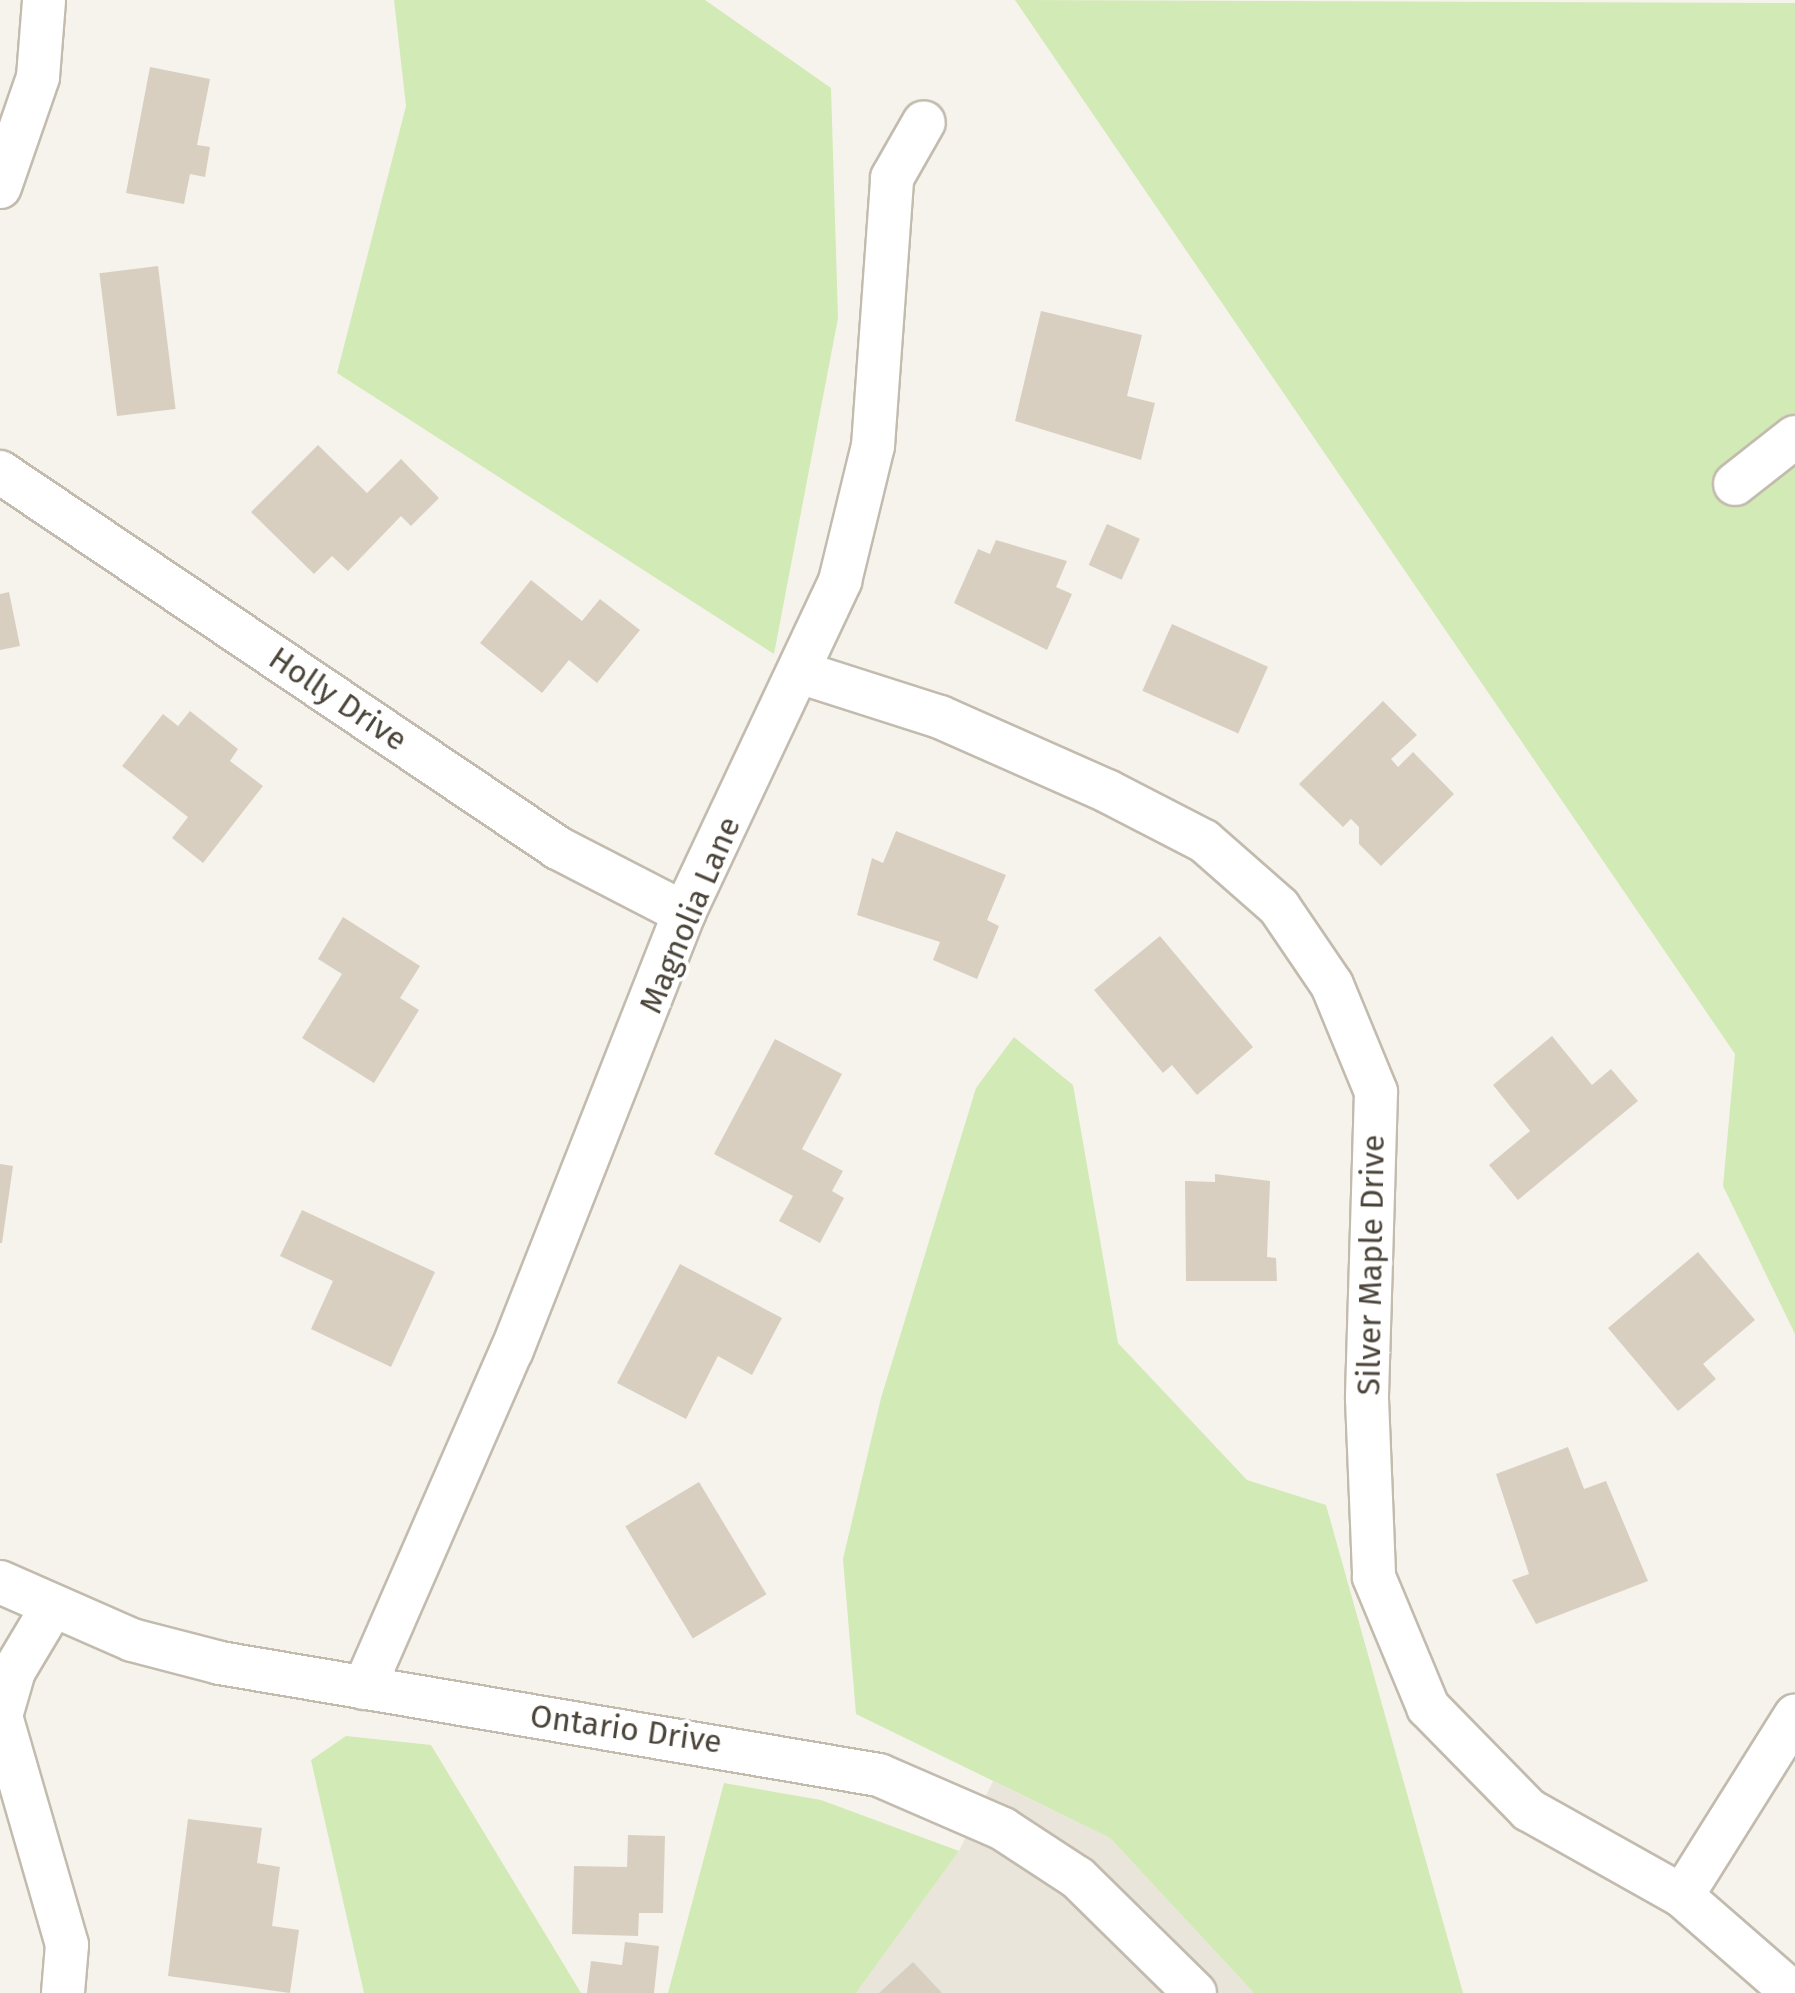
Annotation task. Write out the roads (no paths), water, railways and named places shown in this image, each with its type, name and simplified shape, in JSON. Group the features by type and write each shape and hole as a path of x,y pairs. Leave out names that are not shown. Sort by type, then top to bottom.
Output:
{"street":[{"path":"0,187 38,77 44,0"},
{"name":"Magnolia Lane","path":"364,1688 512,1350 684,912 802,673 840,581 873,446 892,178 924,122"},
{"path":"1735,484 1795,437"},
{"name":"Holly Drive","path":"0,472 558,848 684,912"},
{"name":"Silver Maple Drive","path":"802,673 940,717 1107,791 1204,841 1279,907 1332,985 1376,1092 1367,1399 1374,1578 1428,1707 1529,1810 1682,1896 1793,1993"},
{"name":"Ontario Drive","path":"0,1582 51,1609 220,1663 748,1746 922,1790 1078,1878 1195,1993"},
{"path":"51,1609 14,1671 1,1716 66,1946 62,1993"},
{"path":"1682,1896 1795,1716"}]}
